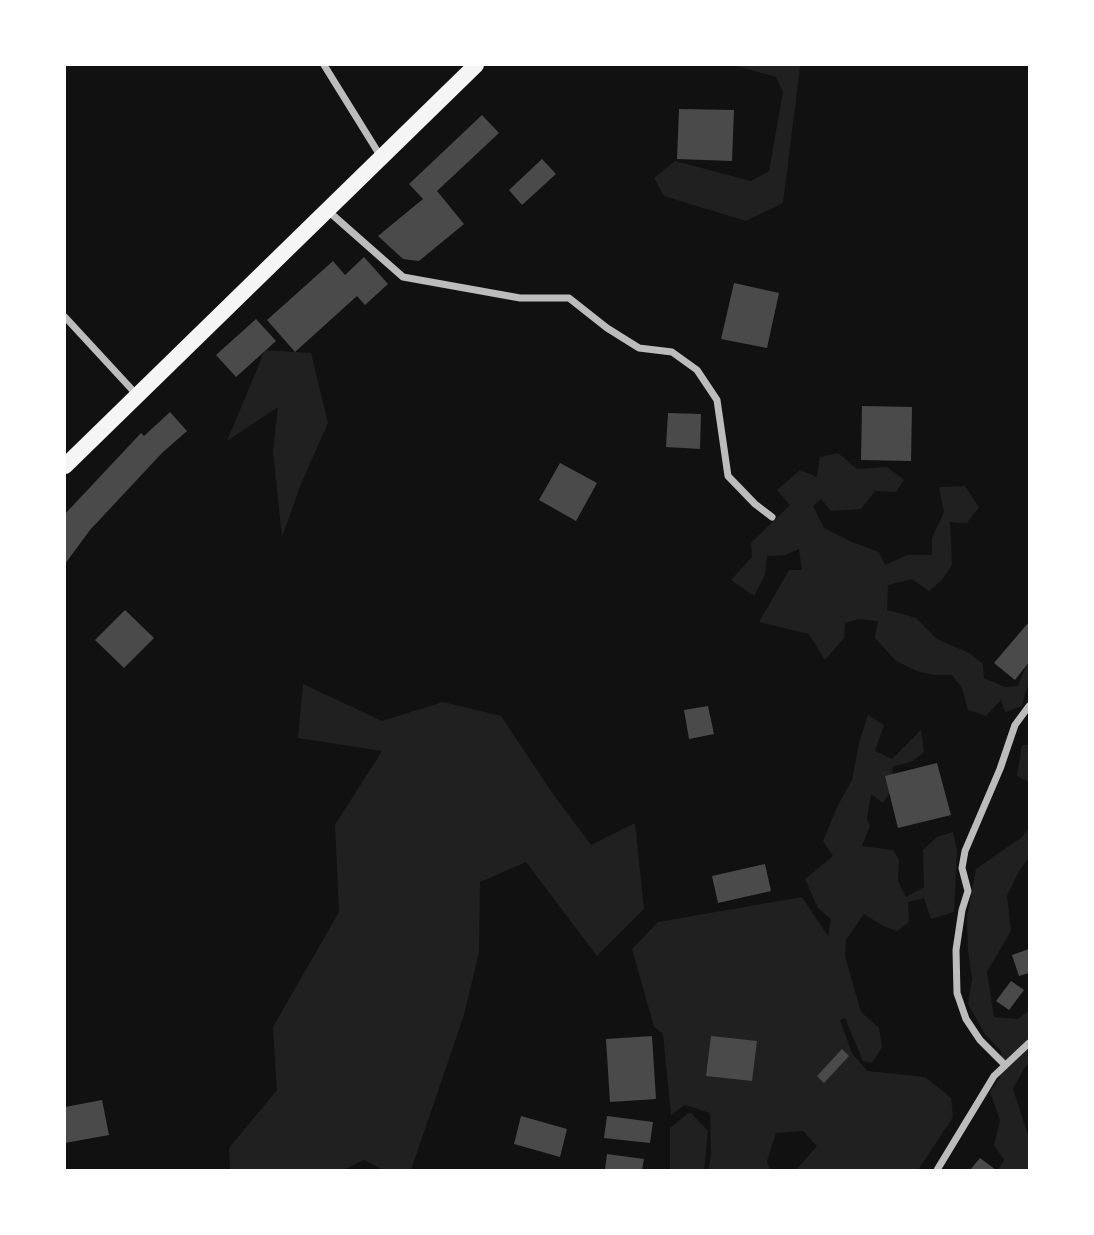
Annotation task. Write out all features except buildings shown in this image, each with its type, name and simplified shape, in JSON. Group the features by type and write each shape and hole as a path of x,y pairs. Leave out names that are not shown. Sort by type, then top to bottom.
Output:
{"highway":[{"path":"65,466 476,65"}],"street":[{"path":"324,65 381,157"},
{"path":"327,210 403,277 520,298 569,298 607,328 639,348 672,352 697,370 717,400 729,477 772,517"},
{"path":"65,317 137,395"},
{"path":"1005,1065 980,1040 966,1019 957,993 956,950 968,891 962,868 965,851 996,780 1015,725 1029,706"},
{"path":"937,1170 994,1076 1029,1043"}],"shaded area":[{"path":"733,65 800,65 783,203 746,221 664,196 654,178 675,161 751,181 769,171 783,92 776,77"},
{"path":"265,350 311,353 328,423 301,484 282,537 273,451 278,407 227,441"},
{"path":"838,453 857,469 887,467 904,480 896,492 875,491 861,509 831,511 821,499 813,506 824,528 879,552 885,565 907,555 932,555 932,538 944,512 939,487 965,486 979,507 967,523 950,522 952,565 942,580 929,591 912,579 888,585 887,610 916,618 937,639 969,653 983,664 984,678 1005,687 1018,686 1029,658 1029,688 1027,687 1022,706 1005,712 1001,700 986,716 968,710 962,688 952,675 917,671 896,661 875,638 878,621 858,619 845,623 844,638 825,660 809,634 759,622 789,570 802,570 799,549 785,555 767,556 765,575 754,596 731,580 752,557 751,543 790,505 777,490 800,470 817,477 820,457"},
{"path":"303,684 382,721 443,702 501,716 591,845 635,823 644,909 597,956 526,862 480,882 479,953 463,1018 411,1170 384,1170 364,1160 343,1170 230,1170 229,1148 277,1090 273,1027 339,912 335,825 382,751 298,738"},
{"path":"868,715 884,725 875,751 892,759 921,730 924,752 913,761 892,767 894,786 883,803 871,794 867,819 870,826 862,846 893,850 899,860 898,881 906,897 924,887 923,850 937,837 953,832 957,850 954,912 931,919 924,898 908,902 909,922 897,931 864,914 846,940 845,956 861,1012 879,1028 882,1047 872,1063 863,1061 845,1018 840,1020 852,1053 867,1071 925,1077 951,1098 953,1117 918,1170 796,1170 817,1146 803,1131 776,1133 767,1161 770,1170 708,1170 711,1156 710,1113 685,1105 671,1115 663,1034 654,1027 632,949 658,922 802,897 828,936 831,919 818,908 805,879 833,856 823,841 852,780"},
{"path":"1022,745 1029,745 1029,782 1017,776"},
{"path":"1029,828 1029,858 1019,871 1007,896 1011,931 987,972 994,1017 1018,1019 1029,1010 1029,1064 1013,1089 1029,1138 1029,1170 998,1170 1004,1160 994,1145 1000,1120 990,1092 1000,1077 1001,1051 985,1034 968,1004 972,979 967,917 976,869 1022,837"},
{"path":"690,1112 708,1131 704,1170 670,1170 670,1128"}]}
